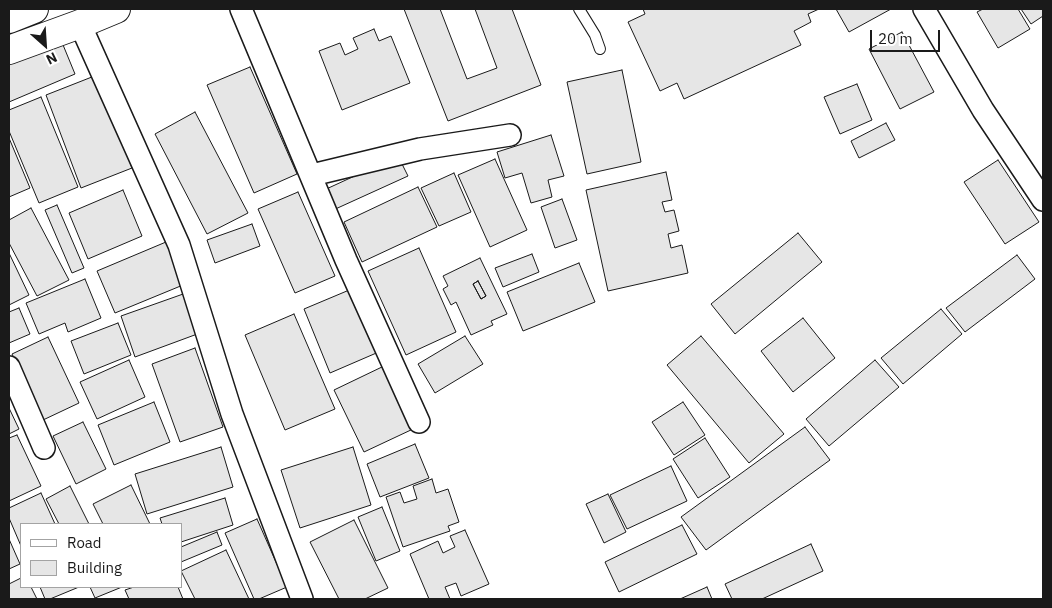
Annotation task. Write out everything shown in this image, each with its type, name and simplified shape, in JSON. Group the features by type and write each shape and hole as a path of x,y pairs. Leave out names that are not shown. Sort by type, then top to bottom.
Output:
{"main road":[{"path":"9,19 34,9"},
{"path":"9,50 116,9"}],"street":[{"path":"241,9 373,322 419,422"},
{"path":"924,9 984,110 1043,200"},
{"path":"80,24 179,245 232,414 302,599"},
{"path":"312,175 420,149 510,135"},
{"path":"9,367 44,448"}],"lane":[{"path":"578,9 595,35 600,49"}],"building":[{"path":"404,9 440,9 467,79 497,68 475,9 512,9 541,85 448,121"},
{"path":"643,9 819,9 808,14 811,22 794,31 801,45 684,99 677,83 660,91 628,22 645,14"},
{"path":"836,9 891,9 849,32"},
{"path":"983,9 1018,9 1030,29 998,48 977,12"},
{"path":"1021,9 1043,9 1043,16 1031,24"},
{"path":"374,29 379,41 391,36 410,83 342,110 319,51 340,43 345,55 358,49 353,38"},
{"path":"902,32 934,92 900,109 869,49"},
{"path":"61,40 75,74 9,102 9,62"},
{"path":"250,67 297,174 254,193 207,85"},
{"path":"622,70 641,162 587,174 567,82"},
{"path":"97,75 132,168 81,188 46,95"},
{"path":"857,84 872,120 840,134 824,97"},
{"path":"41,97 78,187 39,203 9,131 9,110"},
{"path":"195,112 248,213 207,234 155,134"},
{"path":"886,123 895,140 859,158 851,141"},
{"path":"551,135 564,176 548,180 552,197 531,203 522,173 505,178 497,152"},
{"path":"9,138 30,188 9,197"},
{"path":"398,156 408,176 331,211 322,191"},
{"path":"495,159 527,230 490,247 458,175"},
{"path":"998,160 1039,222 1005,244 964,182"},
{"path":"666,172 672,200 662,202 665,212 674,210 679,231 668,234 671,248 682,245 688,273 608,291 586,190"},
{"path":"454,173 471,212 439,226 421,188"},
{"path":"418,187 437,227 362,262 344,222"},
{"path":"123,190 142,236 88,259 69,213"},
{"path":"298,192 335,276 295,293 258,209"},
{"path":"562,199 577,240 555,248 541,207"},
{"path":"57,205 84,268 72,273 45,210"},
{"path":"31,208 69,280 37,296 9,243 9,220"},
{"path":"252,224 260,246 215,263 207,240"},
{"path":"798,233 822,262 735,334 711,304"},
{"path":"166,242 183,285 115,313 97,271"},
{"path":"419,248 456,332 406,355 368,271"},
{"path":"9,253 29,295 9,305"},
{"path":"532,254 539,272 503,287 495,268"},
{"path":"1017,255 1035,279 965,332 946,308"},
{"path":"480,258 507,314 491,321 493,325 471,335 456,302 451,305 443,289 448,286 443,276","holes":["478,281 486,296 481,299 473,284"]},
{"path":"579,263 595,302 523,331 507,292"},
{"path":"85,279 101,318 68,332 65,323 39,334 26,303"},
{"path":"478,281 486,296 481,299 473,284"},
{"path":"354,288 381,351 330,373 304,309"},
{"path":"186,293 200,333 135,357 121,316"},
{"path":"19,308 30,334 9,343 9,312"},
{"path":"941,309 962,334 903,384 881,358"},
{"path":"294,314 335,409 285,430 245,335"},
{"path":"803,318 835,358 793,392 761,351"},
{"path":"118,323 131,355 84,374 71,341"},
{"path":"465,336 483,364 435,393 418,364"},
{"path":"701,336 784,434 749,463 667,365"},
{"path":"48,337 79,403 43,420 12,354"},
{"path":"195,348 223,427 180,442 152,364"},
{"path":"129,360 145,397 97,419 80,382"},
{"path":"875,360 899,387 829,446 806,419"},
{"path":"384,366 413,429 364,452 334,390"},
{"path":"154,402 170,442 114,465 98,425"},
{"path":"683,402 705,435 674,455 652,422"},
{"path":"9,408 19,429 9,434"},
{"path":"83,422 106,469 76,484 53,436"},
{"path":"805,427 830,460 706,550 681,517"},
{"path":"17,435 41,486 9,501 9,438"},
{"path":"705,438 730,477 698,498 673,459"},
{"path":"415,444 429,478 380,497 367,464"},
{"path":"221,447 233,487 147,514 135,474"},
{"path":"353,447 371,505 300,528 281,470"},
{"path":"671,466 687,501 627,529 610,495"},
{"path":"432,479 436,493 448,489 459,522 448,526 450,531 403,547 386,497 400,492 404,503 417,499 413,486"},
{"path":"131,485 150,523 102,523 93,504"},
{"path":"70,486 88,523 58,523 46,499"},
{"path":"41,493 55,523 20,523 20,544 9,518 9,508"},
{"path":"608,494 626,532 604,543 586,504"},
{"path":"225,498 233,525 182,542 182,523 162,523 160,518"},
{"path":"382,507 400,551 376,561 358,517"},
{"path":"257,519 287,587 259,599 254,599 225,533"},
{"path":"354,520 388,588 365,599 339,599 310,542"},
{"path":"682,525 697,554 619,592 605,562"},
{"path":"465,530 489,584 461,596 456,583 445,587 450,599 429,599 410,554 438,541 443,553 455,547 450,536"},
{"path":"217,532 222,545 182,562 182,547"},
{"path":"9,539 20,564 9,569"},
{"path":"811,544 823,571 762,599 732,599 725,584"},
{"path":"226,550 249,599 195,599 182,571"},
{"path":"20,578 20,588 32,588 37,599 9,599 9,584"},
{"path":"707,587 712,599 680,599"},
{"path":"40,588 77,588 50,599 45,599"},
{"path":"90,588 120,588 95,598"},
{"path":"131,588 178,588 183,599 129,599 125,590"}]}
